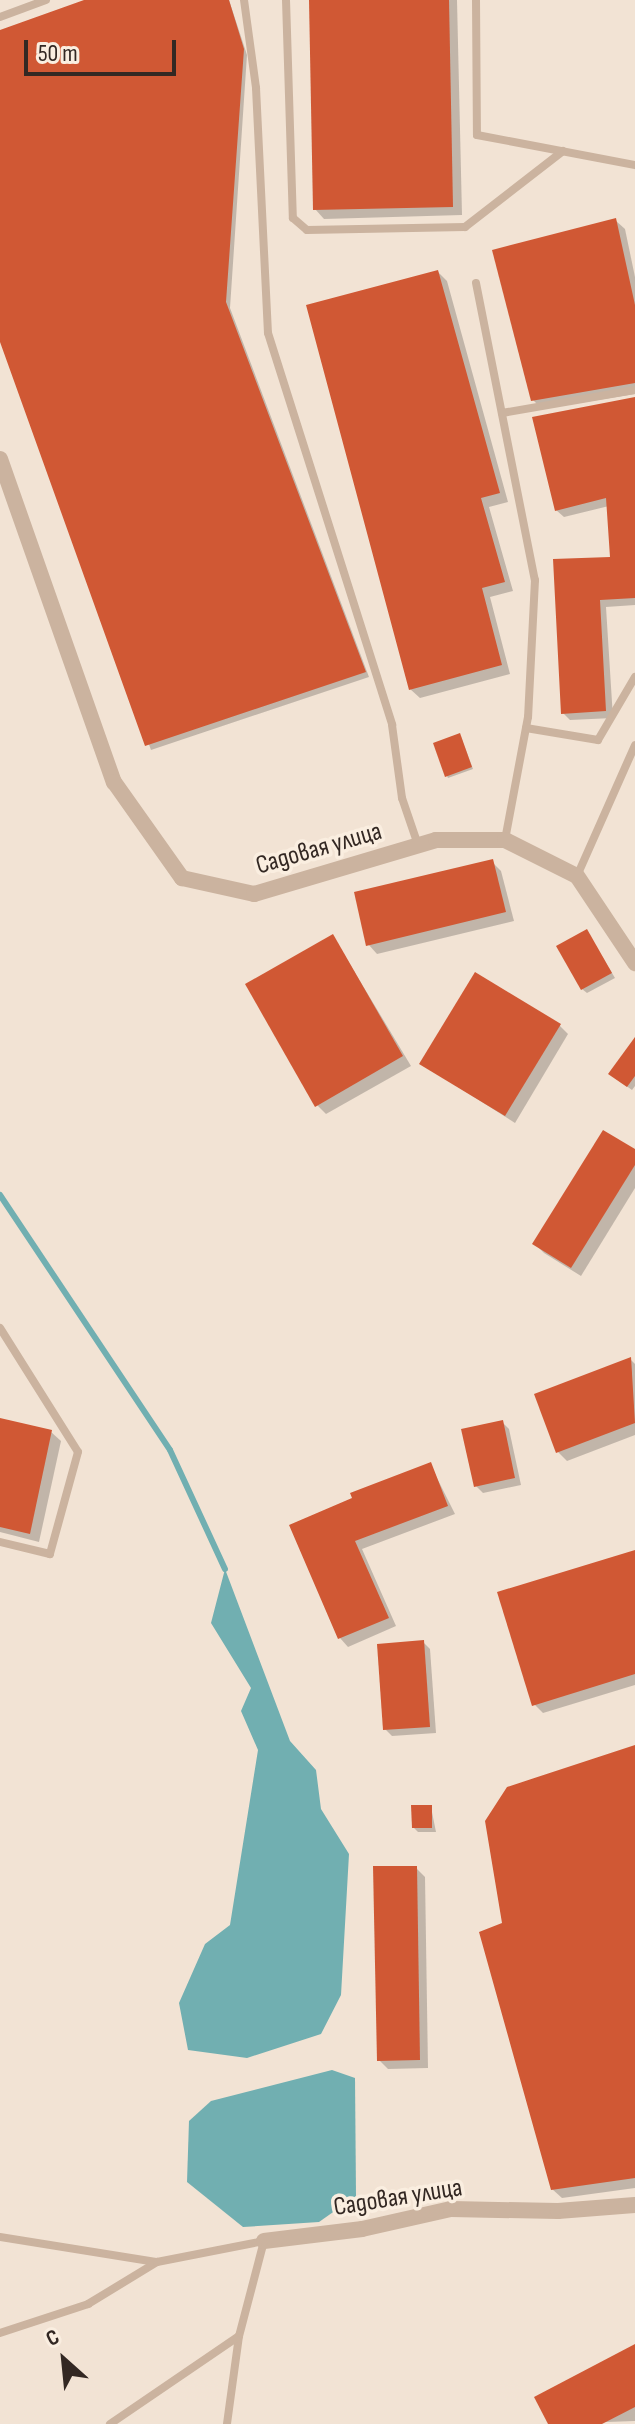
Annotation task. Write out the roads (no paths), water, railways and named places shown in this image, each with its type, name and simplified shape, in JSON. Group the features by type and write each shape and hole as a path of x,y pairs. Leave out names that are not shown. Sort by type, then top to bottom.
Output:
{"street":[{"name":"Садовая улица","path":"0,459 114,782 182,878 254,894 418,845 505,840 577,876 635,963"},
{"name":"Садовая улица","path":"264,2241 362,2229 451,2209 558,2211 635,2205"}],"lane":[{"path":"0,17 46,0"},
{"path":"244,0 256,88 268,333 392,725 402,798 418,845"},
{"path":"286,0 293,218 307,230 465,227 563,151"},
{"path":"476,0 477,135 635,165"},
{"path":"476,283 535,580 526,728 505,840"},
{"path":"502,413 635,390"},
{"path":"526,728 598,740 635,677"},
{"path":"577,876 635,745"},
{"path":"0,1328 78,1452 50,1554 0,1542"},
{"path":"0,2237 157,2262 264,2241 239,2336 227,2424"},
{"path":"0,2333 88,2304 157,2262"},
{"path":"110,2424 239,2336"}],"water":[{"path":"225,1569 290,1741 316,1770 321,1809 349,1854 341,1995 321,2034 247,2058 188,2050 179,2003 205,1944 230,1925 258,1750 241,1711 251,1688 211,1623"},
{"path":"332,2070 355,2078 356,2196 319,2222 243,2227 187,2182 189,2121 211,2101"}],"waterway":[{"path":"0,1195 170,1450 225,1569"}]}
